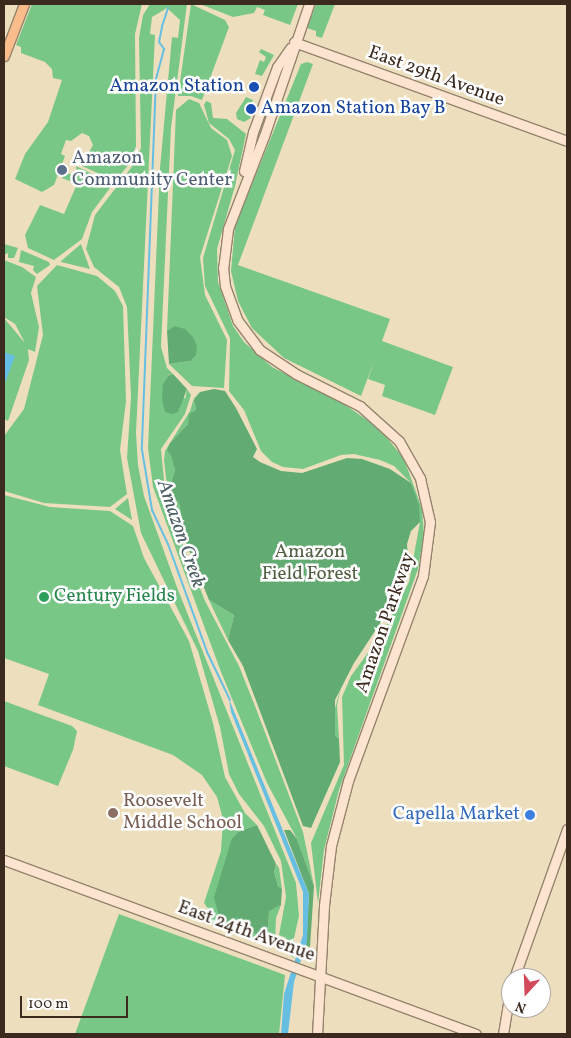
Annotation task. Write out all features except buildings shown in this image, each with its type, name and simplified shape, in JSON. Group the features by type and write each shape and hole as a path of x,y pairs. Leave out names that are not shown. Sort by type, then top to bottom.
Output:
{"main road":[{"path":"4,56 24,4"},
{"name":"Amazon Parkway","path":"309,4 294,42 264,136 240,191 228,229 223,267 230,304 238,321 260,350 275,362 360,406 388,428 405,450 420,478 430,522 423,576 339,812 327,875 317,1034"},
{"name":"East 29th Avenue","path":"294,42 567,141"},
{"path":"518,968 567,829"},
{"name":"East 24th Avenue","path":"4,860 476,1034"},
{"path":"503,1034 506,1018"}],"green space":[{"path":"32,4 142,4 135,34 136,146 130,163 115,181 82,166 93,145 89,136 82,133 71,141 66,140 61,154 65,156 54,185 42,192 15,179 25,154 48,122 62,80 53,78 52,69 45,62 21,53 21,47 16,45"},
{"path":"150,4 187,4 171,128 161,347 167,368 173,374 168,375 185,399 187,389 191,395 185,414 161,449 166,501 205,601 239,666 255,706 303,832 314,886 297,839 267,783 221,672 153,487 148,448 160,168 172,37 178,38 180,20 167,8 152,17 150,34 155,35 136,433 138,465 144,496 178,590 296,883 299,916 294,938 294,958 285,951 289,944 286,938 279,935 286,897 281,861 264,826 239,794 229,774 220,727 198,651 141,533 127,458 131,397 127,307 119,287 94,267 86,249 95,215 131,168 141,148 139,38 143,15"},
{"path":"191,4 225,20 229,27 202,100 191,96 178,96"},
{"path":"200,4 298,4 290,25 263,15 265,10 257,7 254,13 233,17"},
{"path":"316,4 335,4 322,38 316,36 316,31 307,28"},
{"path":"261,49 274,55 262,76 255,74 260,60 264,62 266,57 259,52"},
{"path":"307,62 313,64 238,265 390,319 382,341 453,367 435,415 382,396 385,385 368,379 375,359 361,396 284,358 252,328 238,301 231,271 235,226 301,64"},
{"path":"246,97 253,100 248,113 251,118 244,122 237,119 236,113"},
{"path":"189,99 199,103 211,128 227,140 232,156 200,257 205,295 227,340 224,388 192,386 169,364 190,361 174,326 167,331 176,110"},
{"path":"206,101 211,103 213,118 227,119 246,134 235,186 217,249 218,282 233,326 244,342 272,367 341,402 380,429 404,459 422,509 424,534 418,569 339,790 324,850 318,903 311,843 344,765 342,697 351,676 383,632 409,582 420,522 411,483 394,466 380,460 354,454 341,455 303,469 283,467 272,462 261,451 244,410 229,391 230,338 205,286 203,258 235,150 229,139 209,123 204,105"},
{"path":"76,166 113,184 92,212 82,239 54,260 28,248 25,235 40,205 64,214 77,184 62,178 64,173 77,175"},
{"path":"4,244 18,248 14,258 8,258 8,253 4,255"},
{"path":"81,244 90,269 61,262 61,261"},
{"path":"21,250 49,262 50,265 37,274 33,270 34,266 19,262"},
{"path":"4,260 22,267 36,277 31,293 39,327 35,352 28,349 29,360 8,421 4,419 4,318 25,343 15,324 4,317"},
{"path":"57,265 97,276 115,291 123,306 126,401 120,450 127,494 110,507 44,503 4,491 4,436 24,409 43,335 37,286"},
{"path":"174,326 185,329 193,337 197,346 196,355 190,361 169,364 167,331"},
{"path":"173,374 187,389 178,412 172,414 165,412 162,400 163,384 169,375"},
{"name":"Amazon Field Forest","path":"214,389 225,391 236,408 257,449 253,457 260,462 281,471 302,473 347,458 362,459 390,469 411,483 419,505 420,522 411,531 407,544 409,571 396,599 354,663 335,700 335,735 339,739 340,762 311,828 303,826 243,666 228,640 234,615 209,600 178,523 182,519 179,503 168,492 175,470 171,455 167,451 170,443 188,424 189,414 196,410 194,400 200,392"},
{"path":"200,392 194,400 196,410 188,424 170,443 190,411 194,398"},
{"path":"170,443 175,470 168,491 164,460 165,451"},
{"path":"168,492 179,503 182,519 178,523 170,503"},
{"path":"4,495 50,507 110,511 133,526 144,558 189,641 213,723 225,777 245,813 257,825 238,832 232,838 265,936 268,931 269,910 281,905 276,918 275,942 269,945 211,923 209,910 204,903 221,851 223,819 217,797 202,775 173,755 38,705 49,674 4,658"},
{"path":"128,498 132,520 115,509"},
{"path":"209,600 234,615 228,640 216,615"},
{"path":"342,683 337,705 339,739 335,735 334,712"},
{"path":"4,701 72,726 77,731 73,750 58,786 4,766"},
{"path":"257,825 276,864 274,871 278,886 282,889 281,905 269,911 268,932 265,936 229,927 220,920 214,897 232,838 238,832"},
{"path":"284,830 290,830 297,839 314,886 310,947 306,946 309,894"},
{"path":"276,864 279,868 282,889 278,886 274,870"},
{"path":"119,914 285,975 279,1034 75,1034"}],"water":[{"path":"4,352 15,356 4,386"},
{"path":"229,699 309,894 307,941 294,982 288,1034 281,1034 284,994 303,935 303,892 231,712"}],"waterway":[{"name":"Amazon Creek","path":"168,8 159,42 164,49 156,79 142,450 152,510 168,544 207,652 230,700"}],"place":[{"name":"Amazon Station","path":"254,87"},
{"name":"Amazon Station Bay B","path":"251,109"},
{"name":"Amazon Community Center","path":"62,170"},
{"name":"Century Fields","path":"44,597"},
{"name":"Roosevelt Middle School","path":"113,813"},
{"name":"Capella Market","path":"530,815"}]}
